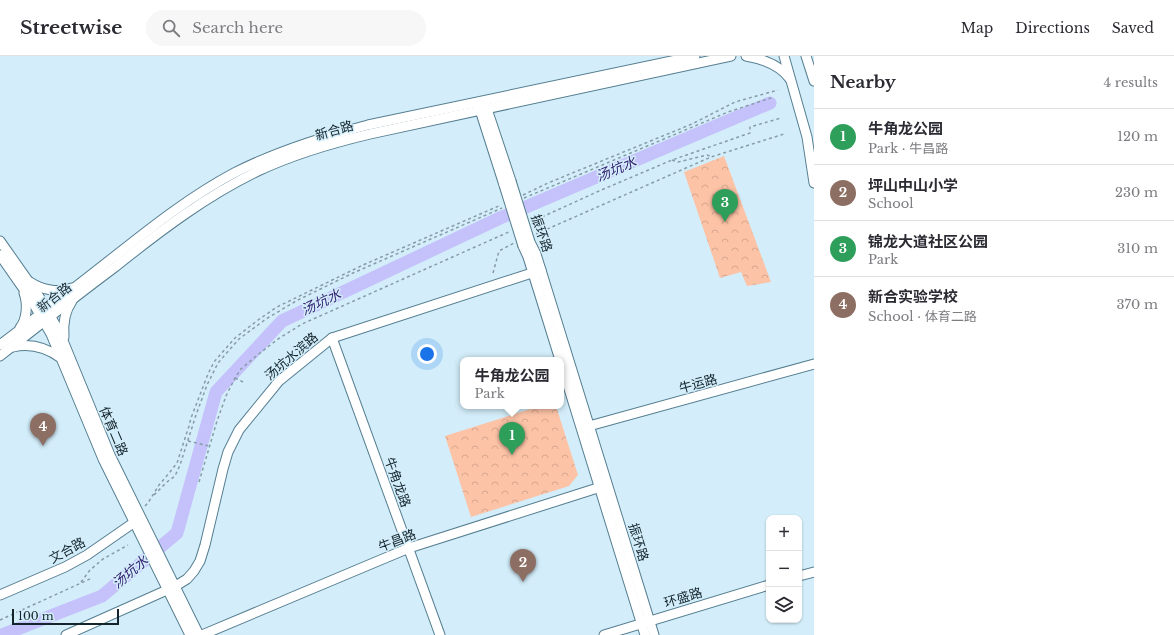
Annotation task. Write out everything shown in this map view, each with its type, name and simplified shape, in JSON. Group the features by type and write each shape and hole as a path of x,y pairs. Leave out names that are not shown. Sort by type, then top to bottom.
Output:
{"street":[{"name":"新合路","path":"2,351 16,333 74,299 167,226 213,196 258,171 303,153 348,139 695,56"},
{"name":"新合路","path":"2,351 45,316 75,287 162,219 209,188 254,163 277,153 301,144 346,131 483,107 731,56"},
{"path":"746,56 761,59 776,66 783,71 792,83"},
{"path":"784,56 807,137 814,183"},
{"path":"806,56 813,78"},
{"path":"813,78 812,69 814,56"},
{"name":"振环路","path":"483,107 508,183 525,242 536,254 537,271 559,357"},
{"name":"体育二路","path":"0,241 45,316 59,331 110,455 165,574 190,635"},
{"name":"体育二路","path":"0,255 25,283"},
{"name":"振环路","path":"537,271 589,426 603,486"},
{"name":"汤坑水滨路","path":"66,635 171,589 187,579 194,571 200,560 228,452 239,430 279,381 332,338 537,271"},
{"path":"16,333 22,326 26,311 25,283 50,290 67,290 75,287"},
{"path":"65,346 64,321 68,306 74,299"},
{"name":"体育二路","path":"45,316 91,433 116,488 139,516"},
{"name":"牛角龙路","path":"332,338 440,635"},
{"path":"2,351 20,346 37,346 54,352 61,358"},
{"name":"牛运路","path":"589,426 814,364"},
{"name":"振环路","path":"564,372 603,486 646,622 654,635"},
{"name":"牛昌路","path":"202,635 409,548 603,486"},
{"name":"文合路","path":"0,595 65,567 87,554 139,516"},
{"path":"802,575 814,572"},
{"name":"环盛路","path":"604,635 766,586"},
{"name":"体育二路","path":"171,589 199,635"},
{"name":"振环路","path":"645,635 646,622"}],"path":[{"path":"521,196 548,183 692,124 735,102 778,90"},
{"path":"521,200 728,112 774,96"},
{"path":"528,224 598,191 672,160 750,133 750,127 781,118"},
{"path":"492,273 500,251 525,242 711,156 784,134"},
{"path":"672,160 678,162 707,155 711,156"},
{"path":"139,516 159,485 176,463 187,432 190,418 208,374 214,362 235,338 249,326 277,307 352,270 501,205"},
{"path":"153,496 175,476 202,400 218,363 238,341 266,319 290,304 353,273 508,205"},
{"path":"199,482 209,446 226,396 241,369 255,357 278,339 302,324 515,229"},
{"path":"439,231 440,235"},
{"path":"235,338 238,341"},
{"path":"236,378 245,383"},
{"path":"187,432 188,440"},
{"path":"188,440 209,446"},
{"path":"80,584 90,570 103,559 128,545"},
{"path":"0,620 92,578"}],"green space":[{"path":"724,156 771,282 747,286 741,272 720,278 684,172"},
{"path":"530,409 557,409 578,475 569,486 471,517 445,436"}],"waterway":[{"name":"汤坑水","path":"2,635 102,596 177,533 216,392 282,321 500,218 770,103"}],"place":[{"name":"锦龙大道社区公园","path":"725,222"},
{"name":"新合实验学校","path":"43,446"},
{"name":"牛角龙公园","path":"512,455"},
{"name":"坪山中山小学","path":"523,582"}]}
